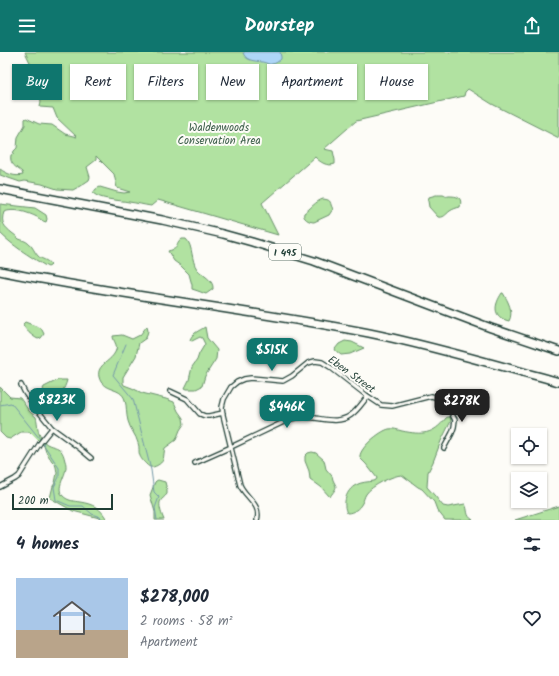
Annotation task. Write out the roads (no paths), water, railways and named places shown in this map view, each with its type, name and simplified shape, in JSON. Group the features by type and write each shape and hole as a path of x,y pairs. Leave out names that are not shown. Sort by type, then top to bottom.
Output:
{"highway":[{"name":"I 495","path":"0,189 174,222 252,242 314,261 484,326 559,351"},
{"path":"0,271 256,313 421,344 559,382"}],"street":[{"name":"Eben Street","path":"257,520 257,508 240,485 222,407 225,396 232,387 237,382 244,379 286,380 305,365 315,361 322,362 378,404 388,406 402,404 431,396 444,399 455,420 452,433 444,448"},
{"path":"21,385 32,403 52,428 90,458"},
{"path":"170,391 187,399 200,414 209,416 223,413"},
{"path":"195,463 231,448 290,419 344,419 354,412 368,396"},
{"path":"0,487 19,476 40,443 52,428"}],"water":[{"path":"280,52 281,59 276,63 270,64 250,60 243,53"}],"waterway":[{"path":"126,344 113,375 133,399 151,470 154,492 159,497 155,508 157,520"},
{"path":"0,405 11,403 40,439"},
{"path":"42,442 59,468 59,477 54,487 56,500 70,506 83,506 92,514 103,520"}],"park label":[{"name":"Waldenwoods Conservation Area","path":"219,133"}]}
